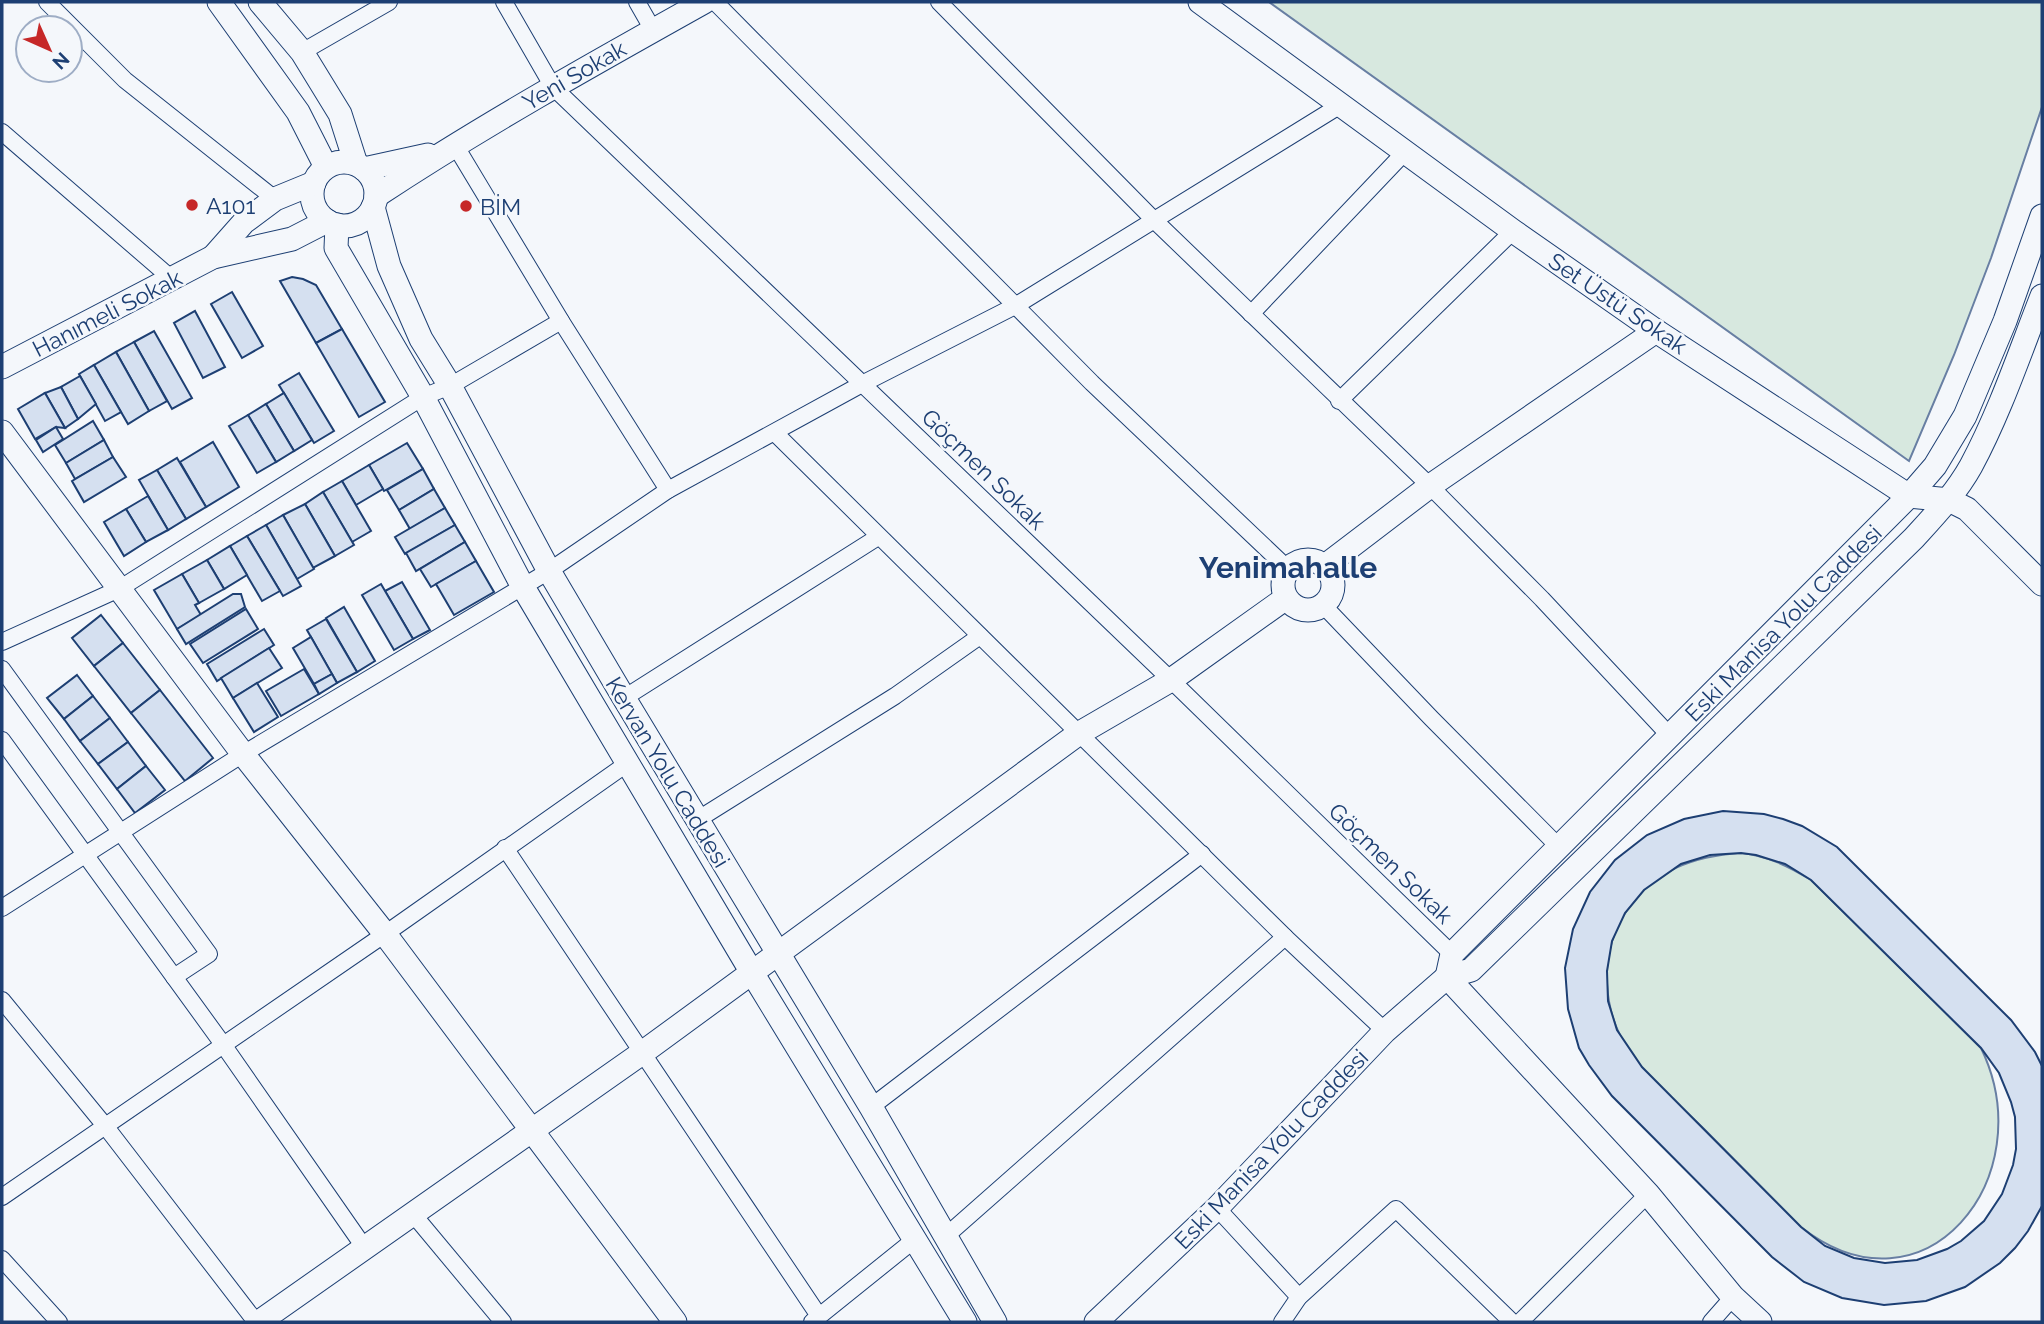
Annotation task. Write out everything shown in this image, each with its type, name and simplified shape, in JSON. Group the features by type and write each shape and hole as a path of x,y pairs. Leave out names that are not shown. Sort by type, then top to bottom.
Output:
{"main road":[{"path":"212,257 244,222 275,199 320,175 346,162 360,167 371,177 374,201 359,222 348,226 332,223 319,214 312,194 320,175 298,112 219,2"},
{"path":"260,2 302,52 340,114 360,167"},
{"name":"Yeni Sokak","path":"374,201 450,148 704,2"},
{"name":"Set Üstü Sokak","path":"1200,2 1404,153 1656,331 1909,496 1949,499"},
{"path":"360,167 450,148"},
{"name":"Kervan Yolu Caddesi","path":"374,201 389,266 421,339 450,386 549,571 871,1107 995,1322"},
{"name":"Eski Manisa Yolu Caddesi","path":"1452,954 1909,496 1935,466 1965,416 2005,321 2042,216"},
{"path":"212,257 292,239 332,223"},
{"name":"Kervan Yolu Caddesi","path":"332,223 337,248 423,397 523,587 751,971 965,1322"},
{"name":"Hanımeli Sokak","path":"2,368 212,257"},
{"name":"Eski Manisa Yolu Caddesi","path":"1096,1322 1217,1208 1385,1031 1447,977 1471,970 1914,538 1949,499 1970,467 1993,419 2042,296"},
{"path":"1325,566 1430,486 1656,331"},
{"path":"2,432 243,754 385,934 675,1322"},
{"path":"1949,499 1967,509 2042,584"},
{"path":"1306,560 1325,566 1331,575 1333,586 1330,597 1323,605 1307,610 1299,609 1286,598 1283,583 1288,569 1306,560"},
{"path":"257,1322 642,1053 1078,734 1171,680 1286,598"},
{"path":"1452,954 1447,977 1648,1194 1733,1297 1760,1322"}],"street":[{"path":"47,2 125,80 275,199"},
{"path":"302,52 389,2"},
{"name":"Göçmen Sokak","path":"504,2 553,87 1171,680 1452,954"},
{"path":"636,2 653,30"},
{"path":"715,2 1014,306 1288,569"},
{"path":"939,2 1154,220 1430,486 1542,599 1670,736"},
{"path":"2,908 243,754 549,571 668,490 862,384 1014,306 1339,106"},
{"path":"2,132 172,279"},
{"path":"450,148 668,490"},
{"path":"1251,314 1404,153"},
{"path":"1339,401 1513,231"},
{"path":"2,642 118,589 423,397 450,386 561,321"},
{"path":"775,433 1285,937 1385,1031"},
{"path":"624,698 878,537"},
{"path":"1323,605 1431,719 1559,846"},
{"path":"697,820 895,696 980,636"},
{"path":"2,669 209,954 174,976"},
{"path":"2,740 222,1043 364,1247"},
{"path":"2,1197 628,763"},
{"path":"505,848 816,1319 914,1240"},
{"path":"871,1107 1202,854"},
{"path":"946,1236 1285,937"},
{"path":"2,1000 106,1126 257,1322"},
{"path":"1282,1322 1299,1297 1396,1209 1509,1321 1648,1194"},
{"path":"1217,1208 1299,1297"},
{"path":"413,1214 503,1322"},
{"path":"2,1259 59,1322"},
{"path":"1710,1322 1733,1297"}],"shaded area":[{"path":"1269,2 2042,2 2042,107 1991,258 1909,461"},
{"path":"1741,853 1778,862 1811,880 1981,1048 1996,1097 1997,1144 1984,1187 1961,1223 1929,1247 1890,1258 1847,1252 1801,1227 1648,1075 1622,1039 1609,1003 1607,965 1617,927 1627,910 1650,885 1676,868 1707,858"}],"building":[{"path":"292,277 316,285 342,329 316,343 280,281"},
{"path":"232,292 263,346 242,358 211,304"},
{"path":"195,311 225,367 203,378 174,323"},
{"path":"342,329 385,402 359,417 316,343"},
{"path":"154,331 192,398 172,409 134,342"},
{"path":"134,342 167,401 149,411 116,352"},
{"path":"116,352 149,411 128,424 94,365"},
{"path":"94,365 121,412 105,421 79,374"},
{"path":"299,373 334,431 314,443 279,385"},
{"path":"80,376 96,404 78,419 61,387"},
{"path":"61,387 78,419 65,428 45,393"},
{"path":"45,393 65,428 56,427 35,439 18,409"},
{"path":"284,393 312,440 294,451 266,404"},
{"path":"266,404 294,451 276,462 248,415"},
{"path":"248,415 276,462 257,473 229,426"},
{"path":"93,421 104,440 66,463 55,445"},
{"path":"56,427 63,439 43,452 36,440"},
{"path":"104,440 113,457 75,479 66,463"},
{"path":"213,442 239,487 206,507 180,462"},
{"path":"407,443 423,469 384,491 369,465"},
{"path":"113,457 126,477 84,502 72,481"},
{"path":"177,458 206,507 186,519 157,470"},
{"path":"369,465 383,489 356,505 342,481"},
{"path":"423,469 434,489 399,510 387,490"},
{"path":"157,470 186,519 168,530 139,480"},
{"path":"342,481 371,531 352,542 323,492"},
{"path":"434,489 445,508 410,529 399,510"},
{"path":"323,492 354,545 335,556 305,504"},
{"path":"148,496 168,530 146,542 126,509"},
{"path":"305,504 335,556 313,568 283,515"},
{"path":"445,508 455,525 405,554 395,537"},
{"path":"126,509 146,542 124,556 104,522"},
{"path":"283,515 314,569 297,579 266,525"},
{"path":"266,525 301,586 283,596 247,536"},
{"path":"455,525 465,542 416,571 406,553"},
{"path":"247,536 280,591 262,601 230,546"},
{"path":"465,542 476,561 431,587 420,569"},
{"path":"230,546 247,575 224,589 207,560"},
{"path":"207,560 224,589 199,603 182,574"},
{"path":"476,561 494,592 454,615 436,584"},
{"path":"182,574 199,603 195,605 201,615 177,629 154,590"},
{"path":"402,582 430,630 413,639 385,591"},
{"path":"381,584 413,639 394,650 362,595"},
{"path":"233,594 241,594 245,607 186,644 177,629"},
{"path":"344,607 375,661 357,672 326,618"},
{"path":"246,609 258,629 203,663 190,644"},
{"path":"101,615 123,643 94,666 72,638"},
{"path":"326,619 357,672 337,683 307,630"},
{"path":"264,629 274,645 217,681 207,664"},
{"path":"311,637 332,674 314,684 293,648"},
{"path":"123,643 160,690 131,713 94,666"},
{"path":"269,648 282,668 233,698 221,678"},
{"path":"304,669 319,694 281,716 266,691"},
{"path":"332,674 337,683 319,694 314,684"},
{"path":"77,675 93,696 64,719 47,698"},
{"path":"257,683 278,717 254,732 233,698"},
{"path":"160,690 213,758 185,781 131,713"},
{"path":"93,696 110,718 80,741 64,719"},
{"path":"110,718 128,742 98,764 80,741"},
{"path":"128,742 146,766 117,789 98,764"},
{"path":"146,766 165,790 135,813 117,789"},
{"path":"1723,811 1764,814 1802,826 1837,847 2011,1020 2035,1052 2042,1066 2042,1206 2015,1248 2000,1263 1965,1287 1926,1301 1884,1305 1842,1298 1804,1282 1772,1257 1612,1096 1589,1065 1579,1048 1568,1009 1565,968 1573,929 1590,892 1615,860 1647,835 1684,819","holes":["1710,855 1756,855 1785,864 1811,880 1981,1048 1999,1073 2015,1117 2016,1149 2013,1165 2002,1194 1984,1221 1947,1249 1917,1260 1885,1263 1854,1258 1825,1246 1801,1227 1642,1067 1617,1030 1608,1001 1607,971 1612,941 1625,913 1644,890 1681,864"]}],"place":[{"name":"A101","path":"192,205"},
{"name":"BİM","path":"466,206"}],"district":[{"name":"Yenimahalle","path":"1288,567"}]}
